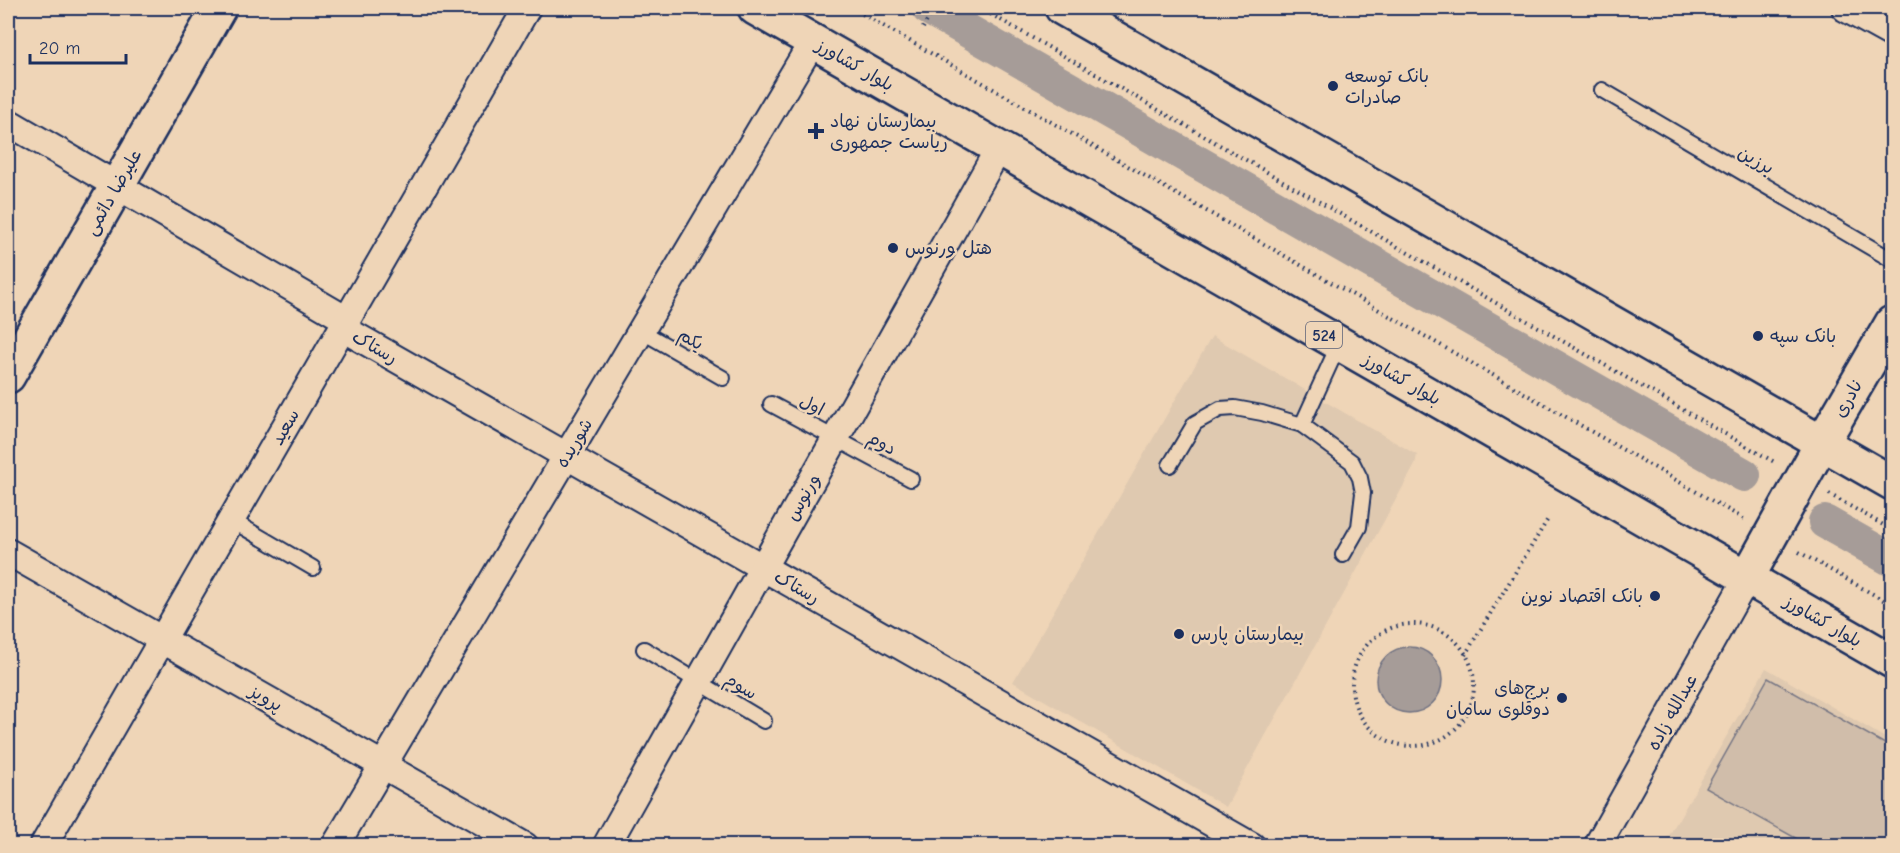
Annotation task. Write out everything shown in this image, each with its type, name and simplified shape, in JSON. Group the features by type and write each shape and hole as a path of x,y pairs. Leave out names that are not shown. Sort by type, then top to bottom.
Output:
{"main road":[{"name":"علیرضا دائمی","path":"8,376 219,8"},
{"name":"بلوار کشاورز","path":"755,8 1893,662"},
{"path":"1062,8 1893,483"},
{"name":"نادری","path":"1747,578 1822,443 1893,323"}],"street":[{"name":"سعید","path":"43,846 527,8"},
{"path":"1845,8 1893,34"},
{"name":"شوریده","path":"335,846 813,41"},
{"name":"رستاک","path":"8,122 567,456 1252,846"},
{"name":"ورنوس","path":"606,846 999,148"},
{"name":"پرویز","path":"8,552 525,846"},
{"name":"عبدالله زاده","path":"1597,846 1747,578"}],"lane":[{"name":"برزین","path":"1602,90 1893,260"},
{"name":"یکم","path":"641,331 723,378"},
{"path":"1302,425 1339,344"},
{"name":"اول","path":"771,405 836,438"},
{"path":"1170,465 1195,423 1220,409 1235,408 1263,413 1302,425 1352,462 1360,478 1363,493 1359,527 1343,555"},
{"name":"دوم","path":"836,438 911,480"},
{"path":"231,520 313,568"},
{"name":"سوم","path":"644,649 764,721"}],"path":[{"path":"852,8 1893,605"},
{"path":"923,28 934,8"},
{"path":"980,8 1893,530"},
{"path":"1466,655 1548,519"},
{"path":"1418,624 1437,630 1453,640 1466,655 1472,672 1471,701 1458,726 1442,739 1422,746 1401,745 1381,738 1365,724 1355,705 1352,685 1355,664 1365,646 1382,633 1400,626 1418,624"}],"shaded area":[{"path":"1212,336 1417,455 1415,465 1226,807 1013,682"},
{"path":"1409,647 1422,650 1432,657 1439,667 1442,680 1439,693 1432,703 1422,710 1409,713 1396,710 1386,703 1379,693 1376,680 1379,667 1386,657 1396,650"},
{"path":"1766,668 1892,742 1892,845 1663,846"},
{"path":"1768,678 1892,748 1892,845 1808,845 1706,788"}],"waterway":[{"path":"928,8 1744,475"},
{"path":"1825,522 1892,560"}],"place":[{"name":"بانک توسعه صادرات","path":"1333,86"},
{"name":"بیمارستان نهاد ریاست جمهوری","path":"816,131"},
{"name":"هتل ورنوس","path":"893,248"},
{"name":"بانک سپه","path":"1758,336"},
{"name":"بانک اقتصاد نوین","path":"1655,596"},
{"name":"بیمارستان پارس","path":"1179,634"},
{"name":"برج‌های دوقلوی سامان","path":"1562,698"}]}
